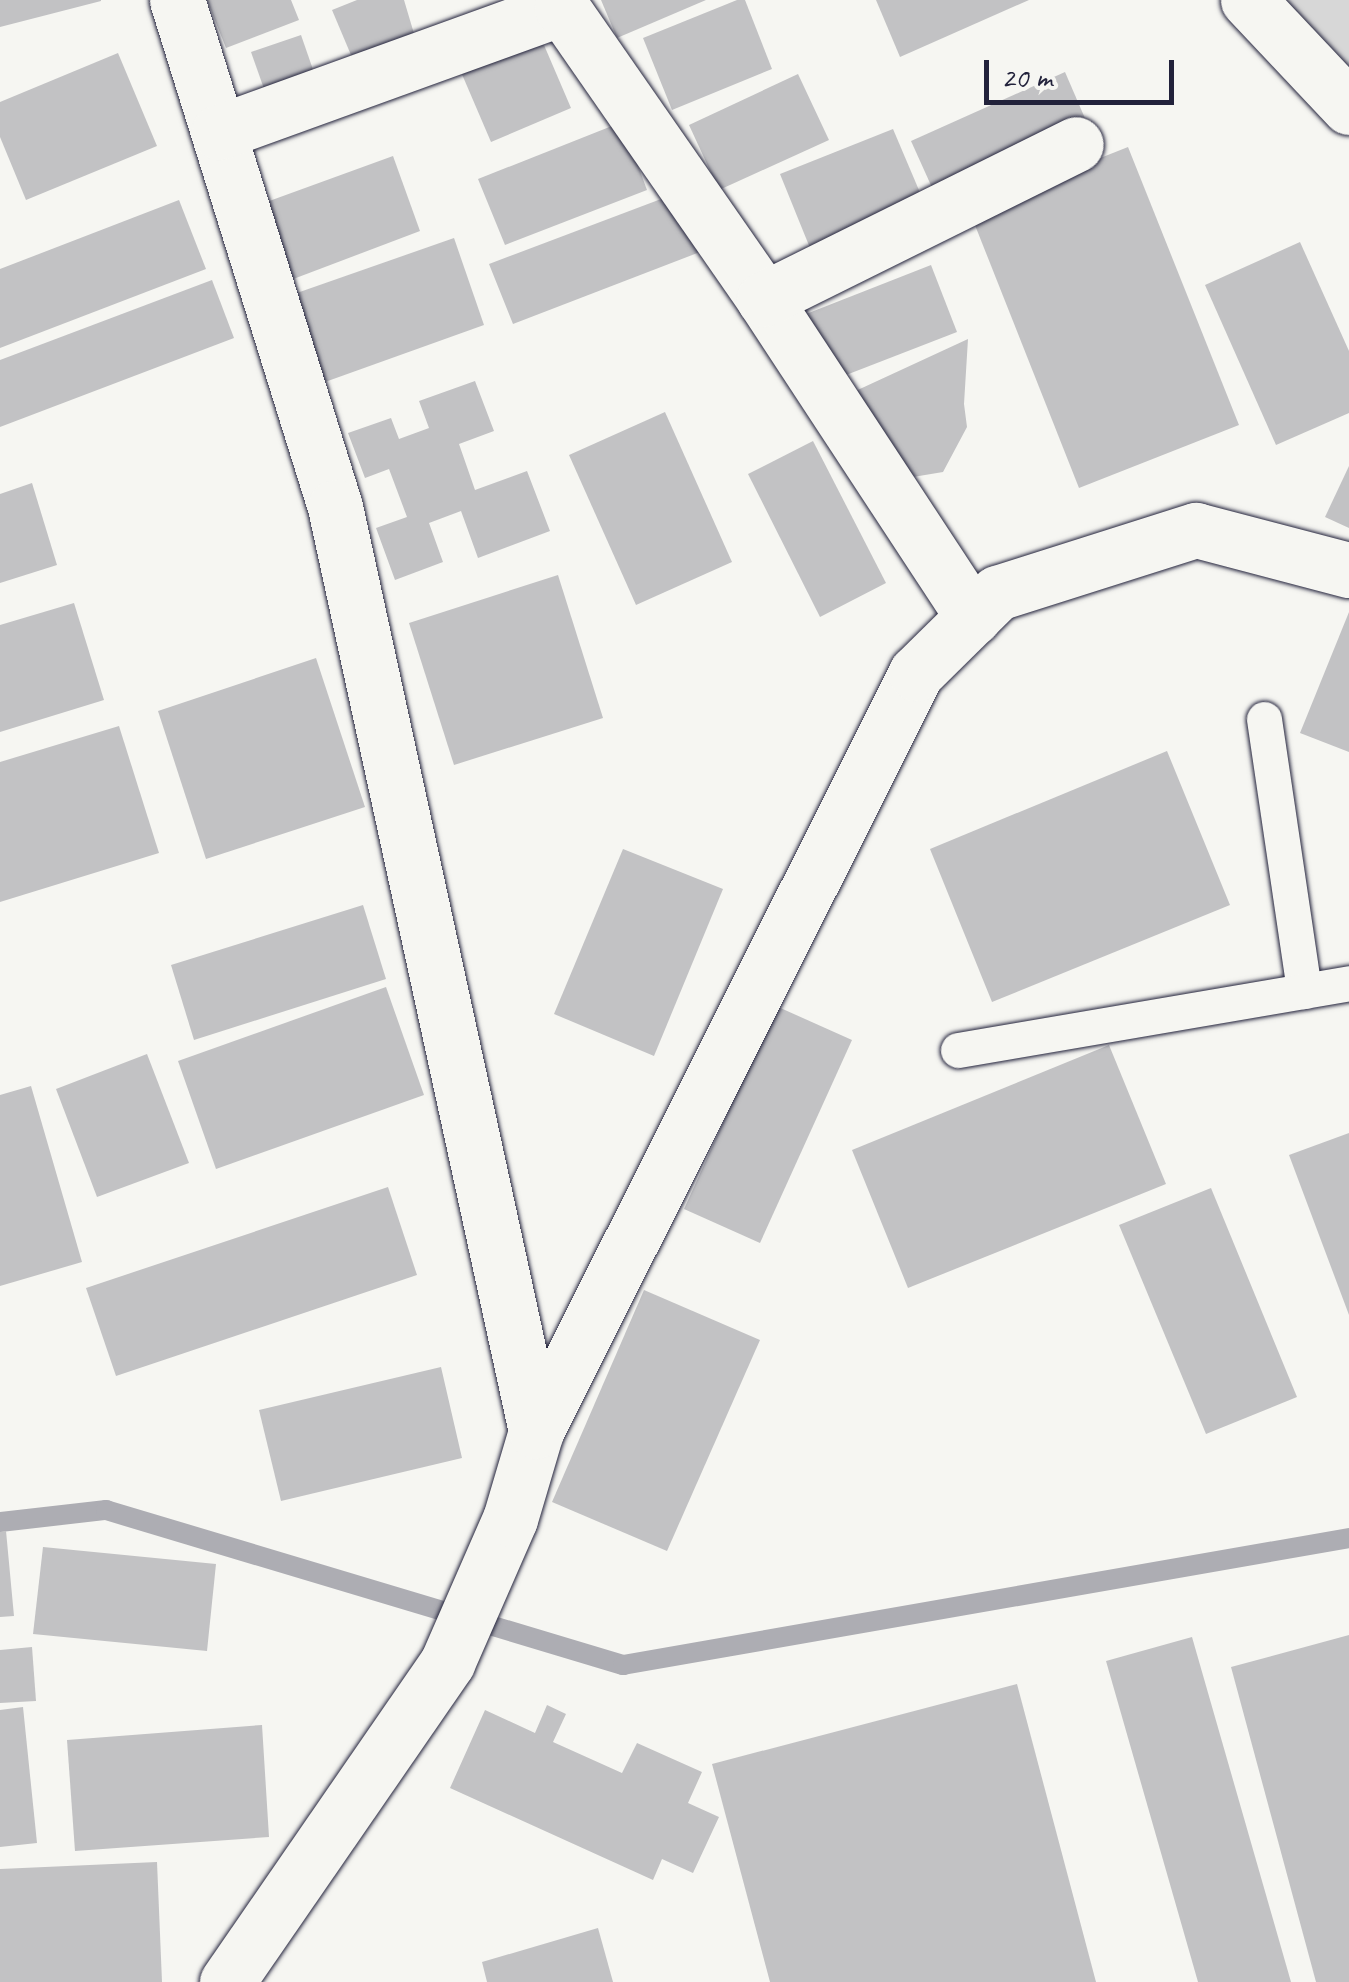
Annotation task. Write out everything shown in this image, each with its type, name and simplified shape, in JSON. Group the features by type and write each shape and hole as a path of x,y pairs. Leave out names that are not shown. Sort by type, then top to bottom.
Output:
{"street":[{"path":"177,0 335,508 536,1431"},
{"path":"1248,0 1349,107"},
{"path":"219,132 562,8 764,299 973,617"},
{"path":"764,299 1076,144"},
{"path":"226,1982 447,1662 510,1520 536,1431 916,674 997,592 1196,530 1349,570"}],"lane":[{"path":"1264,719 1304,991"},
{"path":"958,1050 1349,983"}],"shaded area":[{"path":"1276,0 1349,0 1349,91"}],"building":[{"path":"0,0 101,0 101,1 0,27"},
{"path":"207,0 291,0 299,20 226,48"},
{"path":"357,0 404,0 415,37 351,55 332,10"},
{"path":"601,0 706,0 617,38"},
{"path":"745,0 772,69 672,110 643,38"},
{"path":"876,0 1029,0 900,57"},
{"path":"538,31 571,108 491,142 458,65"},
{"path":"301,35 318,84 269,103 251,52"},
{"path":"118,53 157,146 26,200 0,137 0,102"},
{"path":"1065,72 1087,123 934,192 911,141"},
{"path":"798,74 829,140 719,190 689,125"},
{"path":"622,122 647,190 505,245 478,179"},
{"path":"893,129 924,202 810,248 780,174"},
{"path":"1128,147 1239,425 1079,488 969,210"},
{"path":"393,156 420,231 288,281 261,204"},
{"path":"677,193 700,252 513,324 489,264"},
{"path":"179,200 206,269 0,348 0,269"},
{"path":"454,238 484,325 325,382 294,294"},
{"path":"1300,242 1349,351 1349,413 1276,445 1205,285"},
{"path":"931,265 957,332 828,382 801,316"},
{"path":"212,280 234,338 0,427 0,360"},
{"path":"968,339 964,404 967,427 943,472 889,481 849,394"},
{"path":"475,381 494,431 459,444 475,490 527,471 550,531 478,558 461,511 429,523 443,562 395,580 376,528 407,517 389,469 365,478 348,433 391,418 399,439 429,428 419,401"},
{"path":"665,412 732,562 636,605 569,455"},
{"path":"813,441 886,583 820,617 748,474"},
{"path":"1349,466 1349,528 1325,517"},
{"path":"32,483 57,565 0,583 0,494"},
{"path":"558,575 603,718 454,765 409,623"},
{"path":"74,603 104,700 0,732 0,625"},
{"path":"1349,612 1349,752 1300,733"},
{"path":"316,658 365,807 206,859 158,711"},
{"path":"119,726 159,853 0,902 0,762"},
{"path":"1167,751 1230,905 992,1002 930,849"},
{"path":"623,849 723,889 654,1056 554,1014"},
{"path":"363,905 386,979 194,1040 171,965"},
{"path":"386,987 424,1095 216,1169 178,1061"},
{"path":"776,1006 852,1040 760,1243 684,1209"},
{"path":"1109,1045 1166,1184 908,1288 852,1150"},
{"path":"147,1054 189,1163 97,1197 56,1089"},
{"path":"31,1086 82,1262 0,1286 0,1095"},
{"path":"1349,1133 1349,1315 1289,1155"},
{"path":"388,1187 417,1275 116,1376 86,1288"},
{"path":"1211,1188 1297,1397 1206,1434 1119,1225"},
{"path":"644,1290 760,1340 667,1551 552,1502"},
{"path":"441,1367 462,1458 281,1501 259,1410"},
{"path":"6,1531 14,1616 0,1617 0,1532"},
{"path":"43,1547 216,1564 207,1651 33,1634"},
{"path":"1349,1635 1349,1982 1316,1982 1231,1667"},
{"path":"1192,1637 1291,1982 1198,1982 1106,1661"},
{"path":"32,1647 36,1701 0,1703 0,1650"},
{"path":"1017,1684 1096,1982 770,1982 712,1764"},
{"path":"547,1705 566,1714 553,1742 622,1773 637,1743 702,1772 688,1803 719,1817 693,1873 662,1859 653,1880 450,1788 485,1710 535,1733"},
{"path":"23,1707 37,1843 0,1847 0,1710"},
{"path":"262,1725 269,1837 75,1851 67,1740"},
{"path":"157,1862 162,1982 0,1982 0,1869"},
{"path":"598,1928 613,1982 487,1982 482,1962"}],"waterway":[{"path":"0,1522 106,1510 623,1665 1349,1538"}]}
